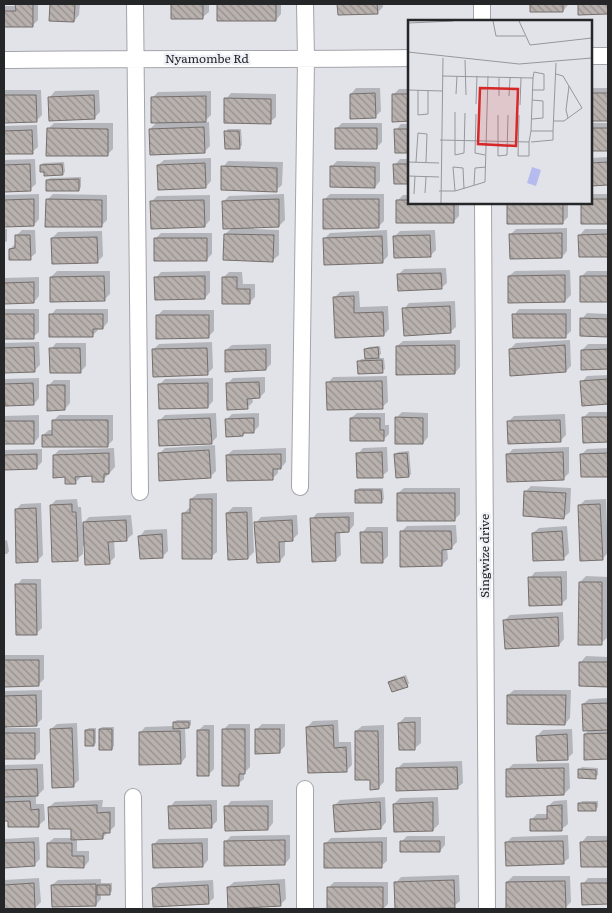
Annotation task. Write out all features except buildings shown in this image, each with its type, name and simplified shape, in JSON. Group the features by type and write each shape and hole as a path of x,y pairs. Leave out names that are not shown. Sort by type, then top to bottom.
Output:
{"street":[{"path":"135,4 140,492"},
{"path":"300,487 306,59 305,4"},
{"path":"482,4 482,20"},
{"path":"592,56 608,56"},
{"name":"Nyamombe Rd","path":"4,60 408,58"},
{"name":"Singwize drive","path":"483,204 486,909"},
{"path":"305,789 305,909"},
{"path":"133,797 134,909"}]}
